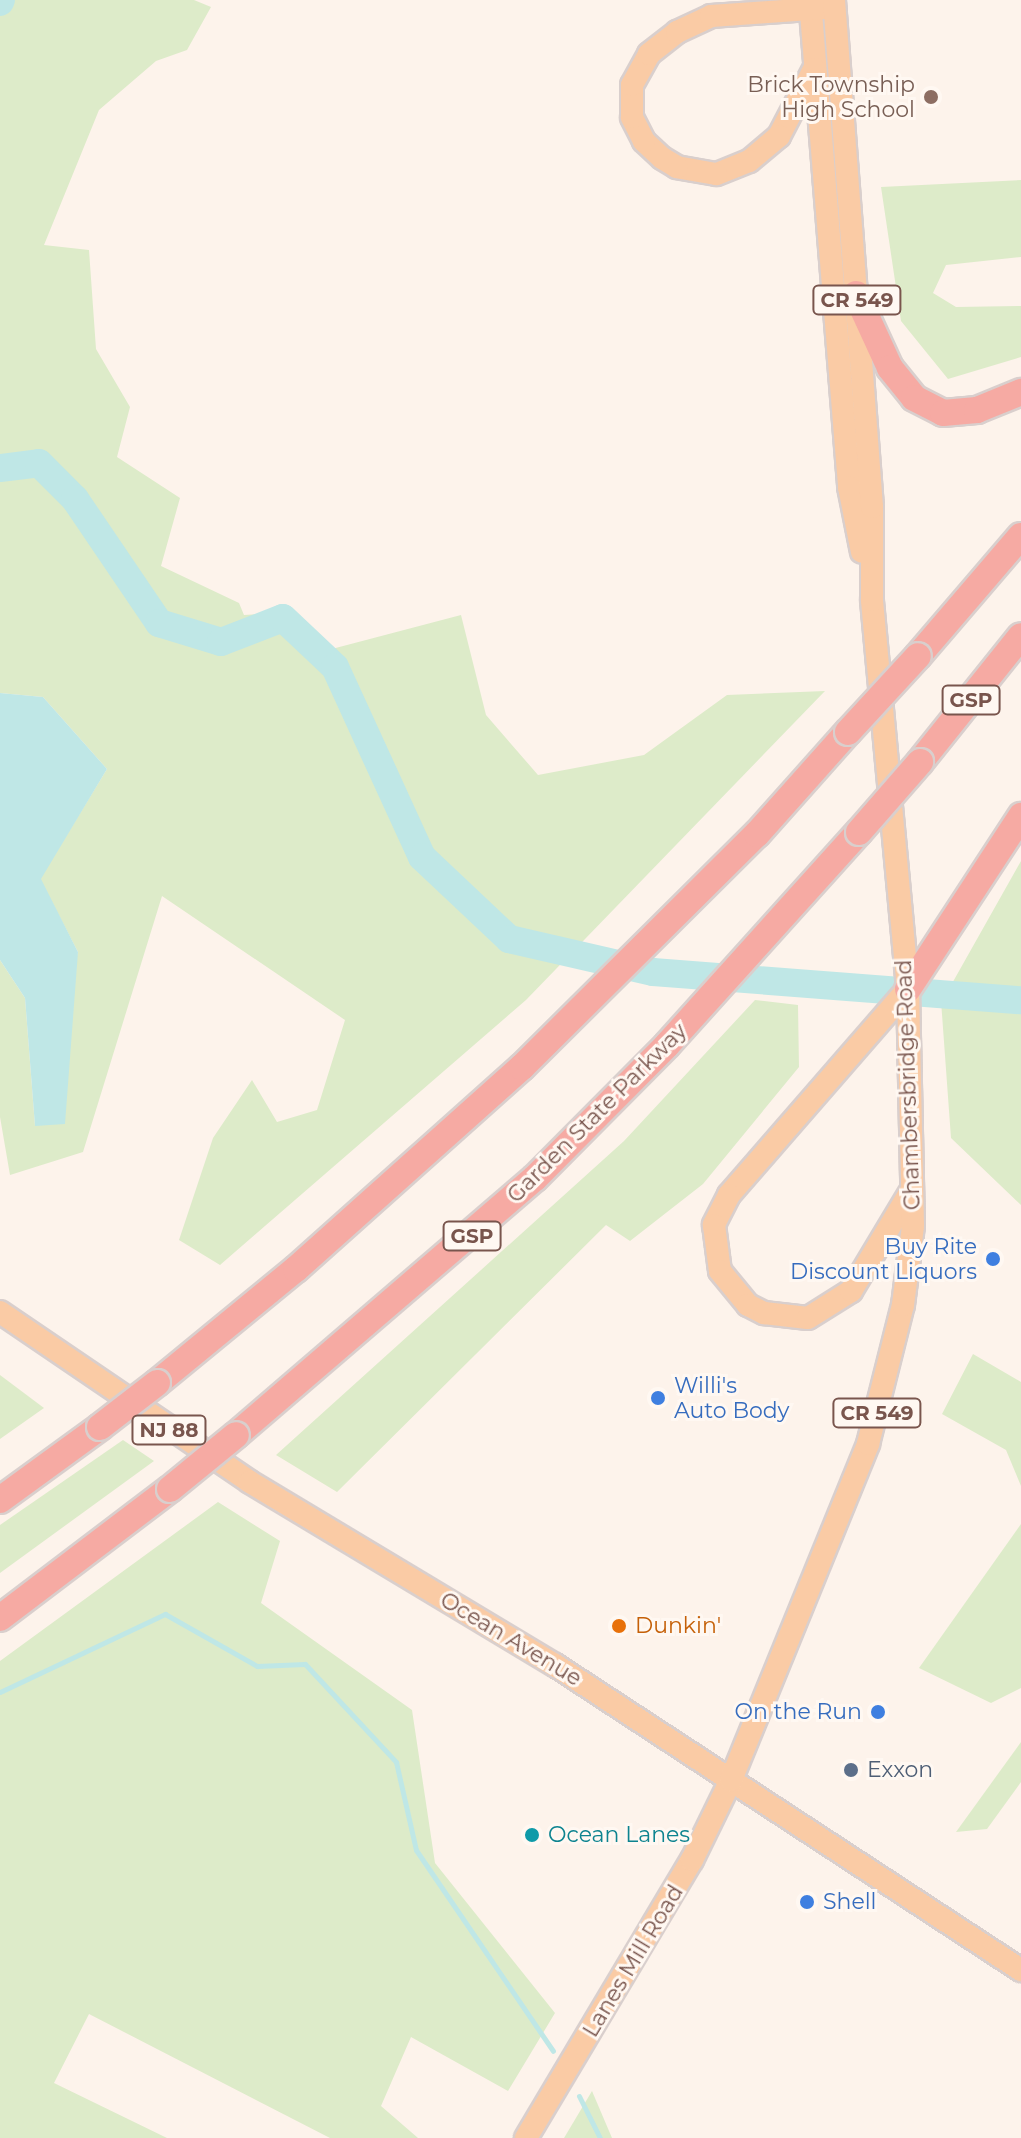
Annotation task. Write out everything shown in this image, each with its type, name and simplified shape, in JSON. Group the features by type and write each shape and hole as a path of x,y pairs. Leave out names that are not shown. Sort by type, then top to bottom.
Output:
{"highway":[{"path":"856,294 890,368 914,398 943,413 977,410 1021,392"},
{"path":"0,1500 157,1383 383,1193 579,1012 848,732 1021,536"},
{"name":"Garden State Parkway","path":"0,1618 236,1435 535,1178 692,1019 757,947 920,762 1021,636"},
{"path":"912,977 1021,816"}],"main road":[{"path":"815,68 779,136 749,161 716,174 677,167 662,158 644,141 632,117 632,85 649,54 677,32 711,16 810,4 835,4"},
{"name":"Chambersbridge Road","path":"731,1780 868,1444 903,1305 913,1226 910,1193 912,977 872,600 849,487 837,295 810,4"},
{"name":"Chambersbridge Road","path":"835,4 872,507 872,600"},
{"path":"910,1193 851,1291 808,1318 764,1313 748,1305 720,1271 714,1225 729,1195 877,1026 912,977"},
{"name":"Ocean Avenue","path":"0,1312 250,1482 555,1665 1021,1970"},
{"name":"Lanes Mill Road","path":"526,2138 692,1860 731,1780"}],"green space":[{"path":"0,0 194,0 211,7 187,50 156,61 99,110 44,245 89,250 96,349 130,407 117,457 180,498 161,566 239,603 244,615 258,614 328,650 461,615 486,715 538,775 644,755 727,695 825,691 526,1000 220,1265 179,1240 213,1138 252,1080 277,1122 317,1110 345,1020 162,896 83,1152 10,1175 0,1117 0,960 25,998 35,1126 78,952 40,879 107,769 43,697 0,693"},
{"path":"1021,180 1021,257 946,265 933,293 956,307 1021,306 1021,357 948,379 901,321 881,187"},
{"path":"1021,861 1021,1205 951,1138 940,987 950,987"},
{"path":"755,1000 798,1005 799,1067 703,1184 630,1241 606,1225 337,1492 276,1455 624,1141"},
{"path":"973,1354 1021,1382 1021,1486 1006,1450 942,1414"},
{"path":"0,1375 44,1408 0,1439"},
{"path":"123,1440 154,1461 0,1573 0,1525"},
{"path":"218,1502 280,1541 261,1603 412,1710 435,1863 555,2013 508,2091 411,2037 381,2106 418,2138 330,2138 89,2014 54,2083 167,2138 0,2138 0,1661"},
{"path":"1021,1524 1021,1688 991,1703 919,1668"},
{"path":"1021,1742 1021,1782 987,1829 956,1832"},
{"path":"592,2091 612,2138 564,2138"}],"water":[{"path":"0,693 43,697 107,769 41,879 78,952 65,1124 35,1126 25,998 0,960"}],"waterway":[{"path":"0,468 39,463 75,499 159,623 221,642 283,618 335,667 422,857 509,939 653,972 1021,1000"},
{"path":"0,1692 165,1614 257,1666 305,1664 396,1762 416,1850 553,2051"},
{"path":"579,2096 600,2138"}],"place":[{"name":"Brick Township High School","path":"931,97"},
{"name":"Buy Rite Discount Liquors","path":"993,1259"},
{"name":"Willi's Auto Body","path":"658,1398"},
{"name":"Dunkin'","path":"619,1626"},
{"name":"On the Run","path":"878,1712"},
{"name":"Exxon","path":"851,1770"},
{"name":"Ocean Lanes","path":"532,1835"},
{"name":"Shell","path":"807,1902"}]}
